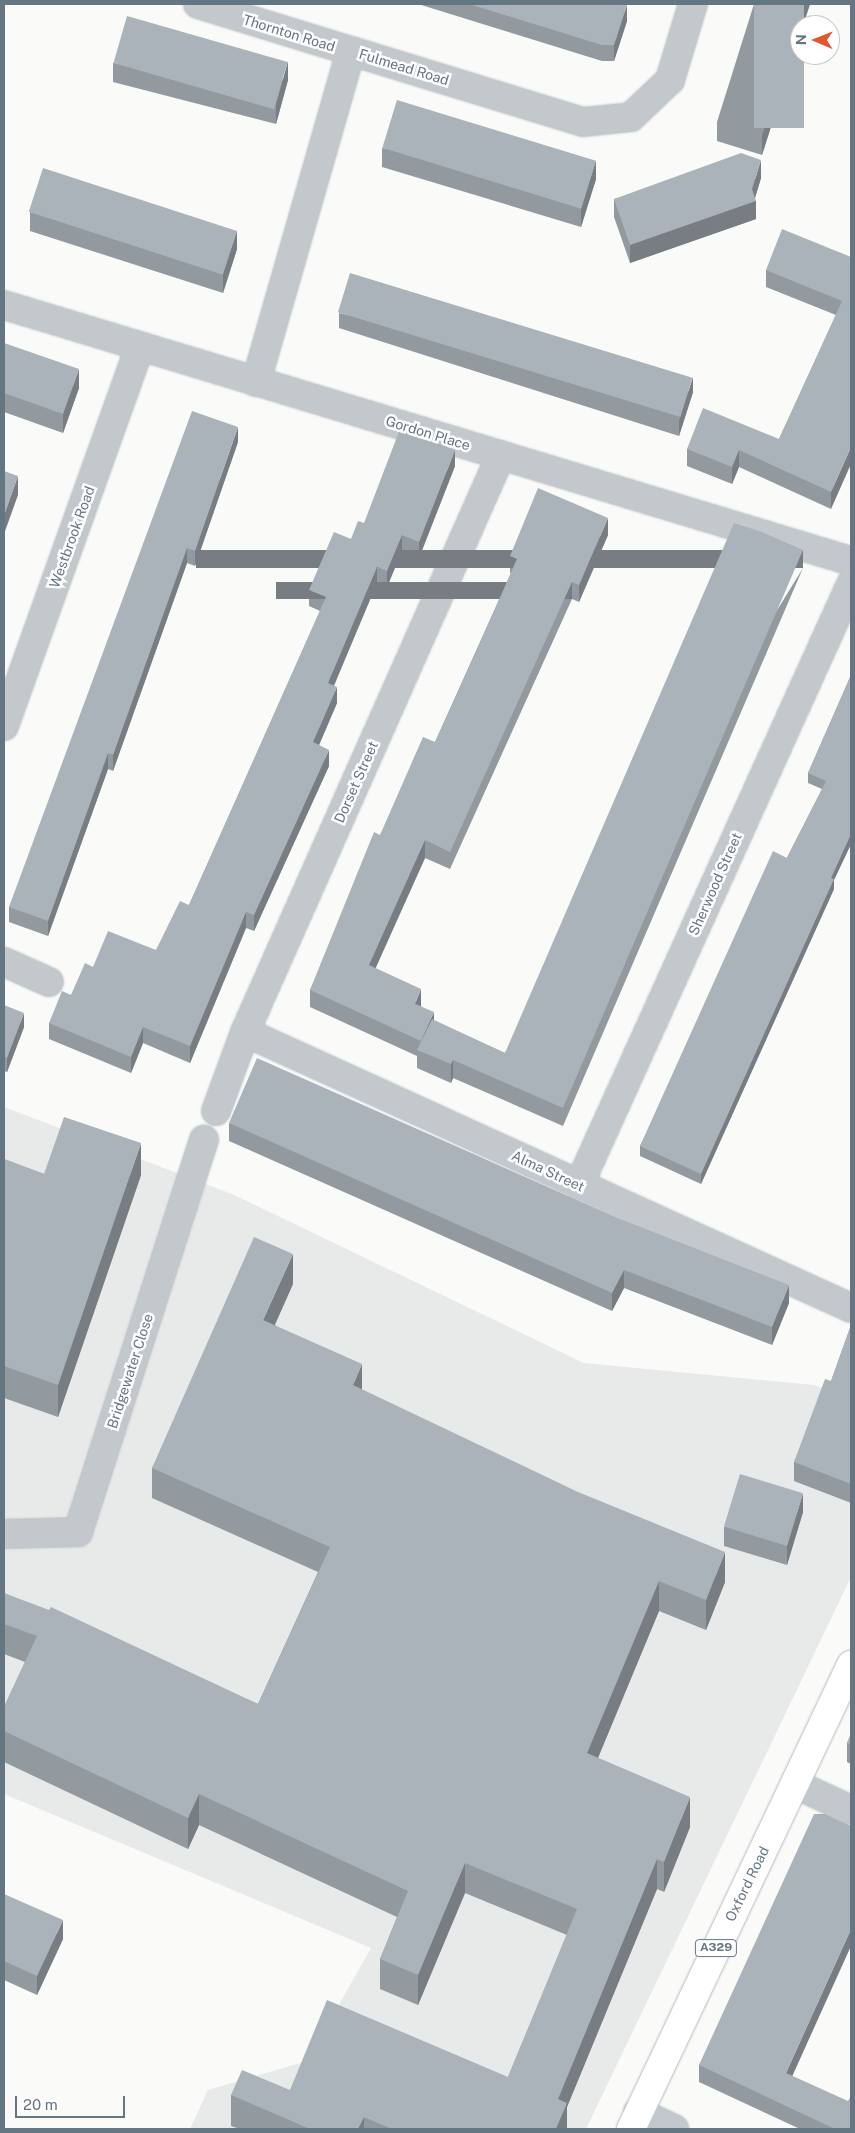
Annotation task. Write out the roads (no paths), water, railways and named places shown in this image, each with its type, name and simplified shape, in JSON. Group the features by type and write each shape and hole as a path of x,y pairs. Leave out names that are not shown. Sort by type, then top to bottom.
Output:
{"main road":[{"name":"Oxford Road","path":"635,2121 851,1665"}],"street":[{"name":"Thornton Road","path":"198,4 351,52"},
{"name":"Fulmead Road","path":"256,382 351,52 583,122 630,117 670,80 693,4"},
{"name":"Gordon Place","path":"4,305 851,562"},
{"name":"Westbrook Road","path":"4,726 140,347"},
{"name":"Dorset Street","path":"216,1111 245,1032 501,455"},
{"name":"Sherwood Street","path":"579,1185 851,584"},
{"path":"4,962 49,982"},
{"name":"Alma Street","path":"245,1032 851,1308"},
{"name":"Bridgewater Close","path":"4,1534 78,1532 204,1140"},
{"path":"795,1784 851,1810"},
{"path":"635,2121 674,2129"}]}
